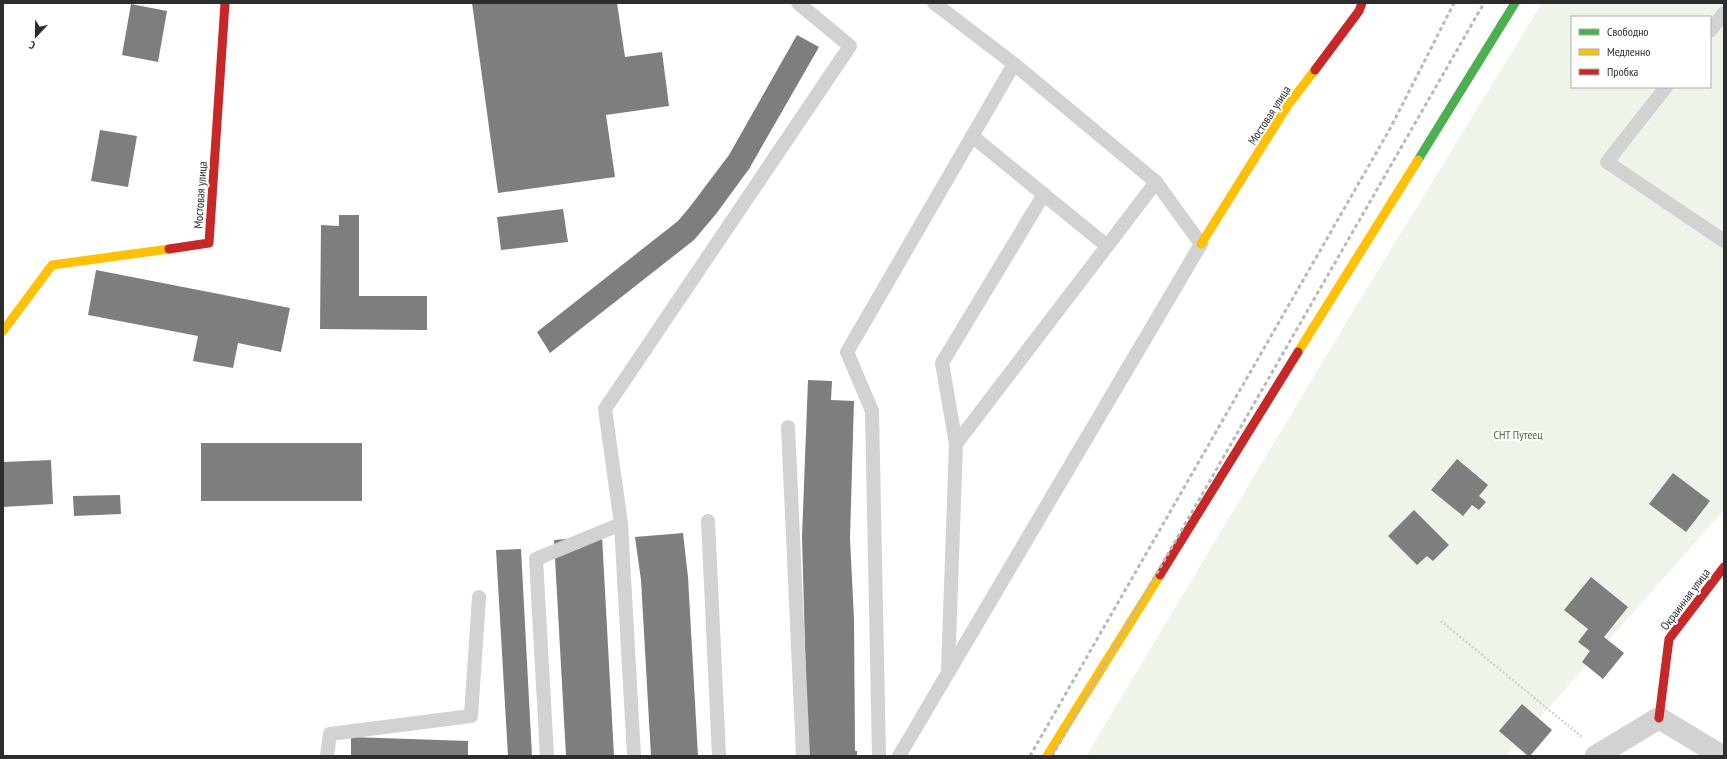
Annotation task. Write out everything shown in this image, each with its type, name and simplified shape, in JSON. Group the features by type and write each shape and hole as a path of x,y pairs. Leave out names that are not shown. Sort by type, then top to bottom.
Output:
{"street":[{"name":"Мостовая улица","path":"3,331 52,265 209,243 225,3"},
{"name":"Мостовая улица","path":"1201,244 1288,105 1359,11 1362,3"},
{"path":"1047,756 1515,3"},
{"name":"Окраинная улица","path":"1659,718 1669,639 1724,567"},
{"path":"1598,754 1659,718 1722,756"}],"lane":[{"path":"634,756 621,524 605,409 850,46 798,3"},
{"path":"899,756 1201,244 1156,182 1014,64 934,3"},
{"path":"1711,30 1724,13"},
{"path":"880,756 872,411 847,352 1014,64"},
{"path":"1665,88 1607,162 1724,241"},
{"path":"972,136 1107,246"},
{"path":"956,444 1156,182"},
{"path":"948,674 956,444 942,363 1044,194"},
{"path":"788,427 803,756"},
{"path":"708,521 719,756"},
{"path":"547,756 536,559 621,524"},
{"path":"327,756 330,734 471,716 479,597"}],"path":[{"path":"1441,622 1598,754"}],"green space":[{"name":"СНТ Путеец","path":"1542,3 1724,3 1724,510 1506,756 1086,756 1350,316"}],"building":[{"path":"472,3 617,3 625,57 662,52 669,106 606,115 615,177 498,193"},
{"path":"131,4 167,11 158,62 122,55"},
{"path":"797,35 819,47 749,169 716,214 694,240 550,353 537,332 678,221 729,155"},
{"path":"100,130 137,136 128,187 91,181"},
{"path":"563,209 568,242 501,250 497,217"},
{"path":"339,215 359,215 359,296 427,296 427,330 320,329 321,225 339,226"},
{"path":"96,270 290,308 281,352 238,343 233,368 193,361 198,336 88,315"},
{"path":"808,380 832,381 831,400 854,401 850,538 854,620 855,751 857,751 857,756 808,756 802,537"},
{"path":"201,443 362,443 362,501 201,501"},
{"path":"1457,459 1488,485 1479,496 1486,502 1479,510 1472,505 1463,516 1431,490"},
{"path":"51,460 53,504 3,507 3,462"},
{"path":"1673,473 1710,501 1686,532 1649,504"},
{"path":"120,495 121,514 74,516 73,496"},
{"path":"1414,510 1449,545 1433,561 1427,556 1417,565 1388,536"},
{"path":"683,533 688,577 698,756 651,756 641,580 635,537"},
{"path":"602,536 614,756 566,756 554,540"},
{"path":"521,549 532,756 508,756 496,550"},
{"path":"1591,577 1628,607 1604,637 1624,653 1603,679 1582,662 1590,651 1578,642 1588,629 1564,610"},
{"path":"1522,704 1552,730 1530,756 1528,756 1499,731"},
{"path":"351,737 468,741 468,756 351,756"}],"railway":[{"path":"1030,756 1391,127 1454,3"},
{"path":"1052,756 1484,3"}],"traffic: fast":[{"path":"1418,160 1515,3"}],"traffic: slow":[{"path":"1201,244 1288,105 1315,70"},
{"path":"1298,352 1418,160"},
{"path":"3,331 52,265 169,249"},
{"path":"1047,756 1160,575"}],"traffic: jam":[{"path":"169,249 209,243 225,3"},
{"path":"1315,70 1359,11 1362,3"},
{"path":"1160,575 1298,352"},
{"path":"1659,718 1669,639 1724,567"}]}
